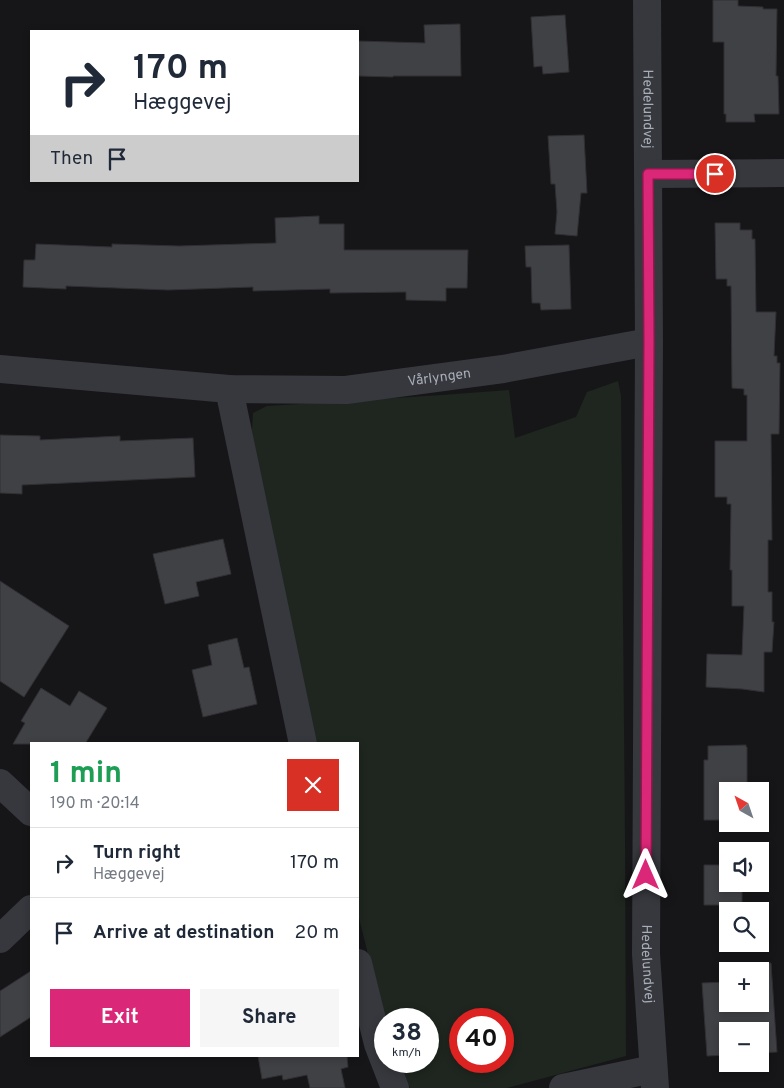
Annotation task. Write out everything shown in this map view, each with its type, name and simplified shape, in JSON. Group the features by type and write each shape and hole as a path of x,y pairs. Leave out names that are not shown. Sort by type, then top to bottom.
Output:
{"street":[{"name":"Hedelundvej","path":"647,0 649,342 646,954 654,1078"},
{"path":"648,174 784,173"},
{"name":"Vårlyngen","path":"0,369 229,389 346,390 503,368 649,342"},
{"path":"229,389 304,742"},
{"path":"0,783 30,811"},
{"path":"0,939 30,910"},
{"path":"359,966 378,1044 395,1088"},
{"path":"563,1088 654,1078"}],"shaded area":[{"path":"618,381 621,396 626,1056 507,1088 410,1088 404,1073 439,1073 439,1008 381,1008 359,918 359,742 315,742 253,440 253,413 267,406 509,390 515,438 576,417 587,392"}],"building":[{"path":"713,0 738,0 738,6 777,9 776,76 778,76 779,114 754,114 755,122 726,122 726,114 724,114 724,42 713,42"},
{"path":"565,15 569,72 543,74 542,66 534,67 531,17"},
{"path":"460,24 461,76 359,76 359,41 425,43 424,25"},
{"path":"584,135 587,193 581,193 577,236 555,234 557,212 555,184 551,184 548,136"},
{"path":"319,216 319,224 344,224 344,250 468,250 467,288 446,288 446,301 406,300 406,292 330,293 330,289 253,291 253,287 168,290 66,286 66,289 23,287 24,260 35,260 36,244 112,247 112,244 179,246 276,243 275,218"},
{"path":"715,223 740,223 740,230 752,230 752,239 755,239 756,312 776,312 774,356 777,356 777,363 780,363 779,434 771,434 772,540 768,540 768,592 772,592 772,622 774,622 772,652 764,652 764,692 706,687 707,654 742,655 744,606 732,606 732,570 730,570 731,504 727,504 727,497 715,497 715,441 747,441 747,395 744,395 744,389 732,388 731,286 727,286 727,279 716,279"},
{"path":"569,245 571,309 541,310 540,303 532,303 531,267 526,267 525,246"},
{"path":"0,435 40,436 40,440 120,436 120,441 193,438 195,477 22,485 22,494 0,493"},
{"path":"223,539 231,574 196,582 199,596 165,604 153,554"},
{"path":"0,581 69,626 24,697 0,681"},
{"path":"237,638 244,668 249,667 257,704 203,717 192,670 212,665 208,645"},
{"path":"41,688 70,706 79,691 107,708 86,742 30,742 30,744 13,744 25,723 21,721"},
{"path":"746,745 747,747 747,782 719,782 719,820 704,820 704,760 708,760 708,746"},
{"path":"704,865 719,865 719,892 742,892 742,902 719,902 719,905 704,905"},
{"path":"769,963 771,963 777,1052 769,1052 769,1022 719,1022 719,1055 707,1056 702,983 719,982 719,1012 769,1012"},
{"path":"30,972 30,1018 0,1037 0,991"},
{"path":"258,1057 347,1057 348,1067 341,1069 345,1088 310,1088 307,1075 283,1080 282,1075 262,1079"}],"route":[{"path":"646,875 648,174 715,174"}]}
